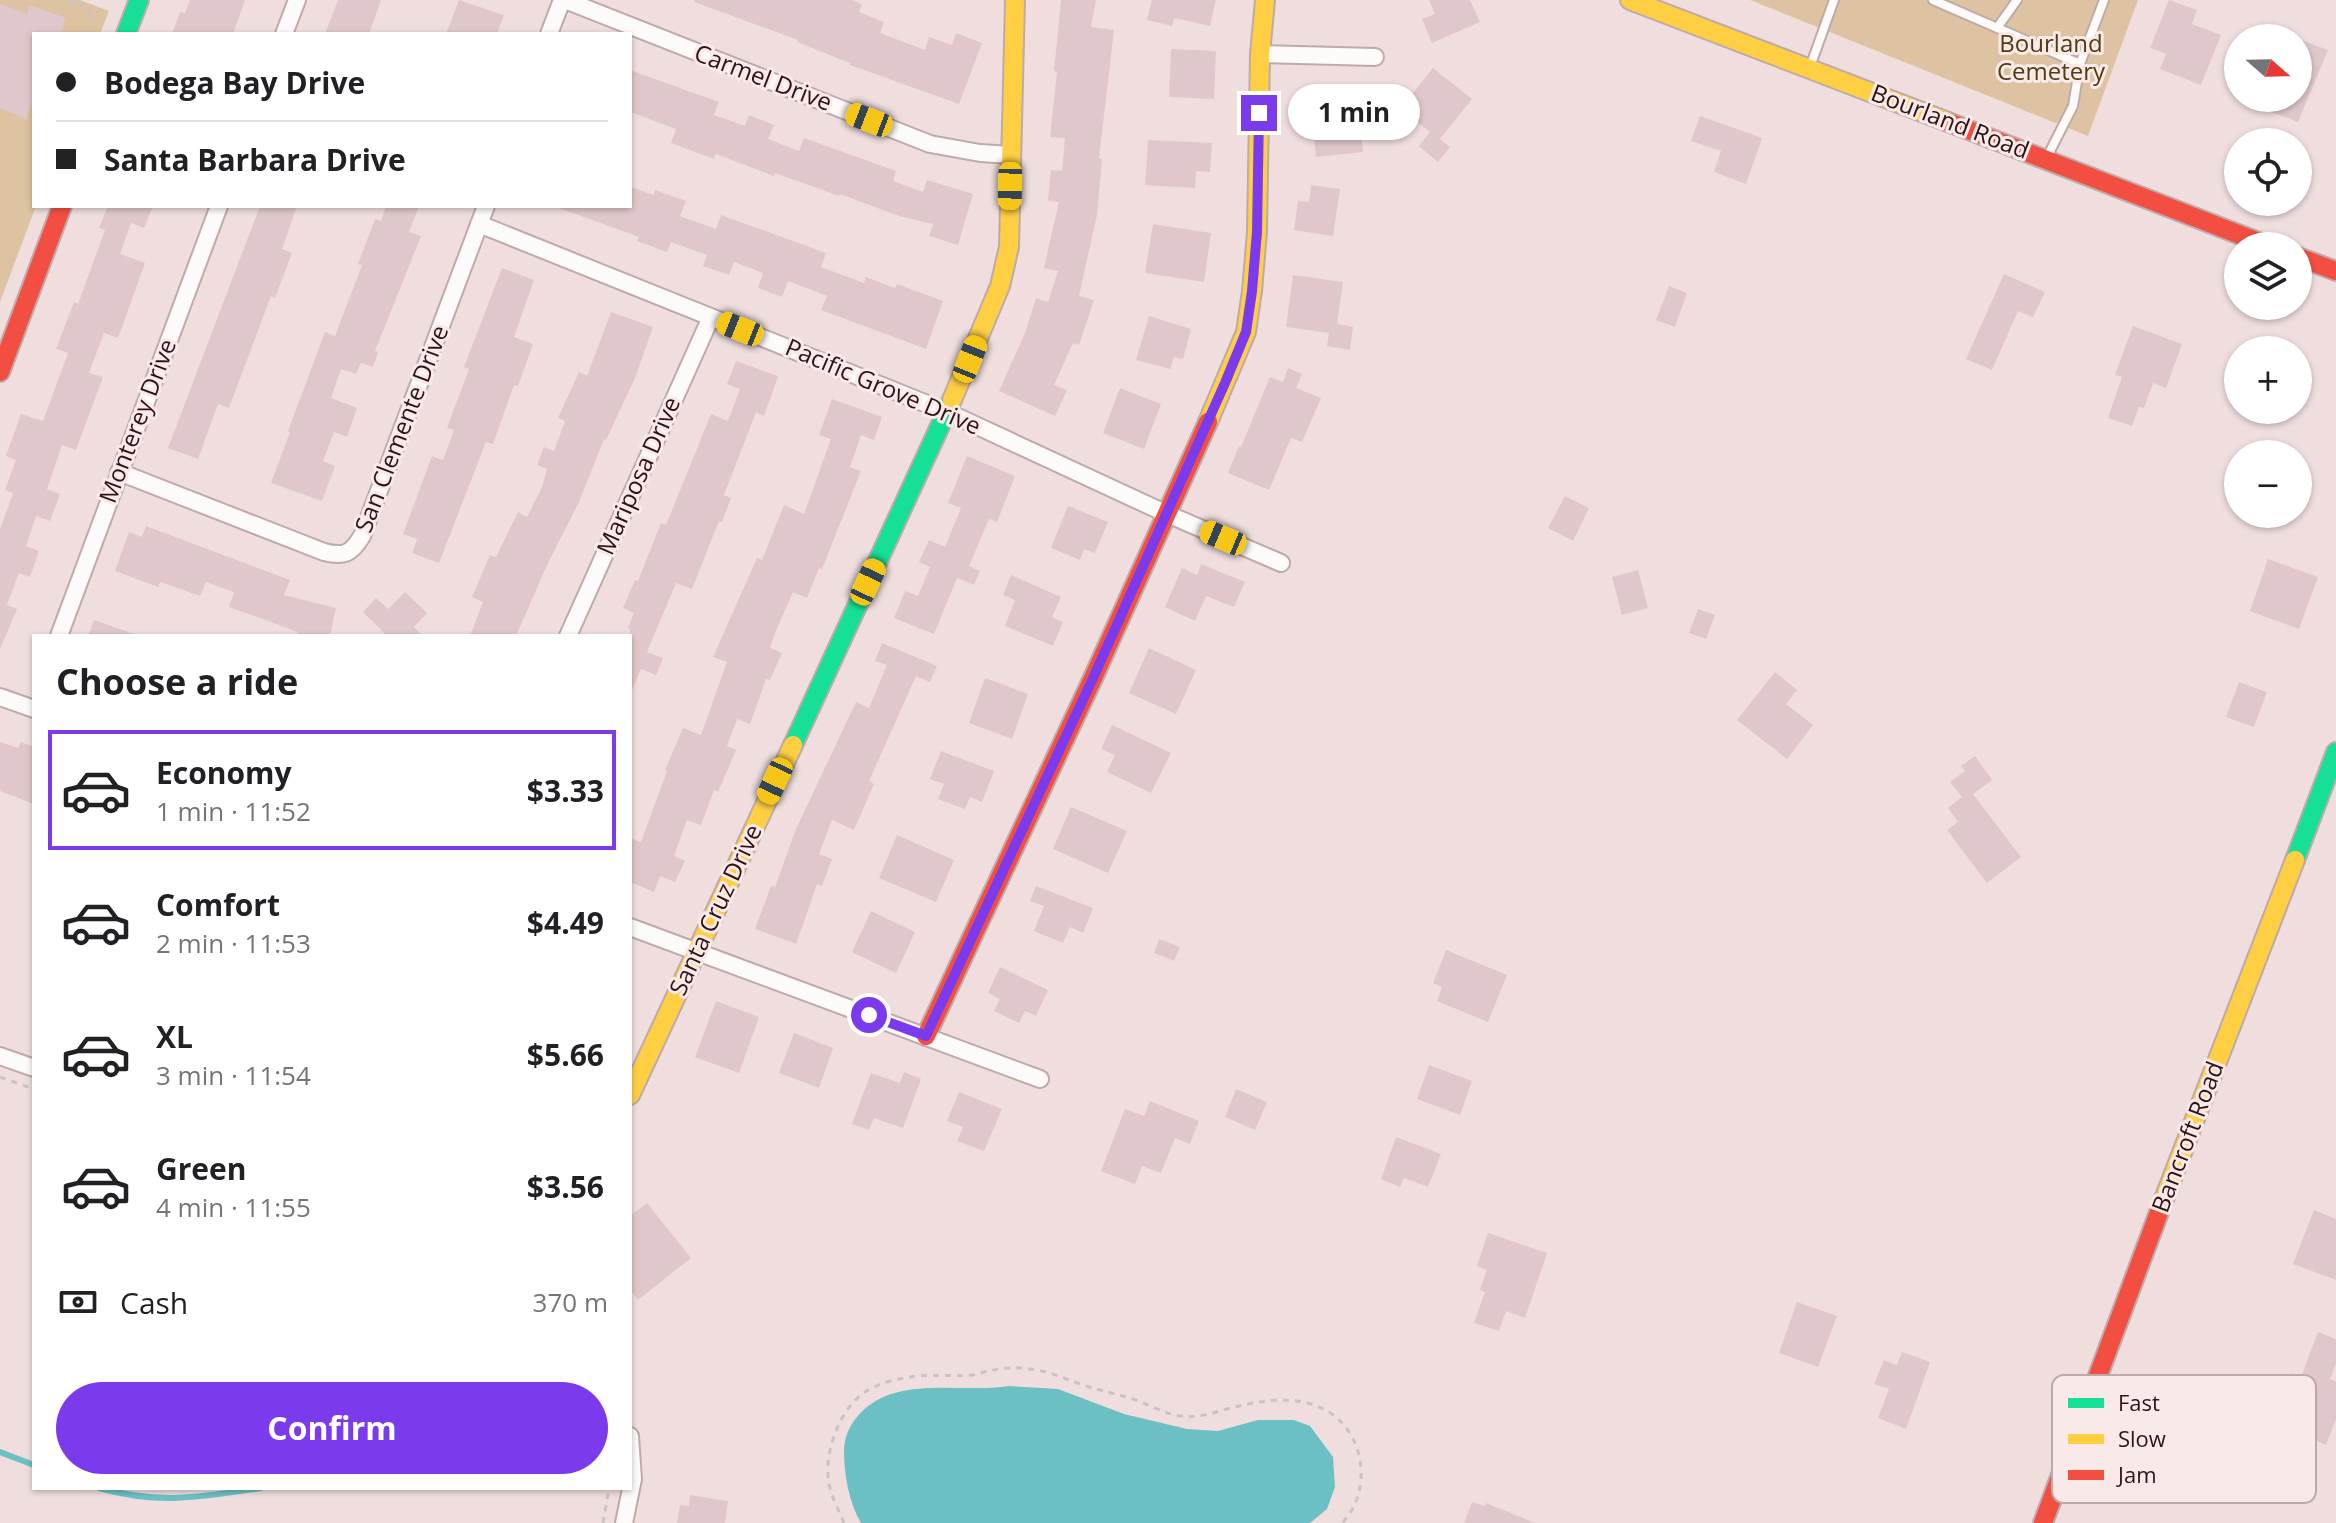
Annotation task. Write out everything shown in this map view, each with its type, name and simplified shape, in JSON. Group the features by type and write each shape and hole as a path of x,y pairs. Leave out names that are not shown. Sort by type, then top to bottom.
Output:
{"street":[{"path":"127,32 139,0"},
{"path":"285,32 297,0"},
{"path":"550,32 563,0"},
{"name":"Carmel Drive","path":"563,0 930,144 1011,155"},
{"name":"Santa Cruz Drive","path":"632,1091 947,412 1000,286 1009,247 1015,0"},
{"path":"926,1036 1094,676 1246,332 1257,232 1260,54 1265,0"},
{"name":"Bourland Road","path":"1630,0 2233,232"},
{"path":"1260,54 1375,57"},
{"path":"0,372 61,208"},
{"name":"Monterey Drive","path":"60,634 218,208"},
{"name":"San Clemente Drive","path":"119,472 324,552 339,555 354,550 362,536 485,208"},
{"name":"Pacific Grove Drive","path":"479,224 947,412 1281,563"},
{"path":"2312,262 2336,271"},
{"name":"Mariposa Drive","path":"569,634 711,317"},
{"path":"0,697 32,708"},
{"name":"Bancroft Road","path":"2098,1375 2336,752"},
{"path":"632,928 1040,1079"},
{"path":"0,1056 32,1067"},
{"path":"624,1523 631,1490"},
{"name":"Bancroft Road","path":"2043,1523 2052,1499"}],"lane":[{"path":"1810,68 1834,0"},
{"path":"1933,0 2080,64"},
{"path":"1997,28 2017,0"},
{"path":"2045,160 2073,106 2080,64 2104,0"}],"path":[{"path":"68,0 88,7 90,19 96,21"},
{"path":"0,1077 32,1088"},
{"path":"844,1523 829,1486 829,1458 838,1428 863,1393 905,1378 933,1374 974,1375 1014,1368 1055,1374 1175,1415 1200,1416 1280,1399 1317,1406 1344,1426 1360,1457 1358,1496 1342,1523"},
{"path":"603,1523 609,1490"}],"green space":[{"path":"0,0 80,0 109,11 101,32 32,32 32,208 35,208 0,302"},
{"name":"Bourland Cemetery","path":"1750,0 2138,0 2088,136"}],"water":[{"path":"1009,1386 1058,1389 1124,1414 1187,1429 1218,1431 1258,1420 1294,1420 1310,1426 1333,1457 1335,1487 1327,1509 1310,1523 861,1523 846,1479 844,1446 852,1424 872,1403 908,1390"}],"building":[{"path":"190,0 245,0 234,32 173,32 180,12 185,13"},
{"path":"338,0 381,0 370,32 326,32"},
{"path":"459,0 504,15 498,32 447,32"},
{"path":"695,0 852,0 862,4 859,12 884,22 880,33 925,50 929,37 952,45 956,33 982,43 959,104 850,65 798,40"},
{"path":"1061,0 1096,0 1091,27 1114,30 1099,158 1102,159 1097,215 1079,296 1094,300 1079,345 1073,343 1054,385 1067,390 1055,416 999,391 1025,333 1036,298 1048,302 1058,271 1044,268 1059,202 1048,201 1051,170 1062,171 1065,138 1050,137"},
{"path":"1152,0 1216,0 1210,26 1174,18 1172,26 1147,20"},
{"path":"1429,0 1470,0 1480,22 1432,43 1422,19 1435,14"},
{"path":"2169,0 2197,10 2192,24 2221,35 2201,85 2160,69 2166,54 2150,48"},
{"path":"0,4 27,14 29,5 66,18 61,32 32,32 32,104 26,119 0,108"},
{"path":"2312,44 2328,50 2312,88"},
{"path":"1171,49 1216,51 1214,99 1169,97"},
{"path":"1433,68 1472,99 1440,139 1450,147 1438,162 1419,146 1430,132 1400,109"},
{"path":"632,71 719,102 714,115 745,126 749,115 774,125 768,139 799,151 804,138 896,171 893,181 923,192 927,180 973,194 958,245 929,236 933,224 899,216 775,173 774,176 716,154 714,159 671,143 676,129 632,113"},
{"path":"1359,112 1363,152 1316,157 1312,117"},
{"path":"2272,112 2302,112 2298,122"},
{"path":"1700,116 1762,138 1746,184 1714,172 1721,151 1691,141"},
{"path":"1148,140 1212,143 1210,172 1196,171 1195,188 1145,185"},
{"path":"1311,185 1340,189 1333,236 1294,230 1298,201 1309,202"},
{"path":"632,188 654,195 655,190 686,201 680,216 716,229 721,215 826,253 821,267 864,283 866,277 895,288 897,284 943,301 926,349 821,310 827,296 788,281 782,297 758,288 763,273 734,262 729,275 703,266 707,255 671,242 667,252 637,241 639,237 559,208 632,208"},
{"path":"107,208 152,208 144,228 131,223 120,254 145,263 118,338 104,333 89,373 103,377 76,450 62,445 47,489 60,494 50,521 36,516 26,546 39,551 30,577 19,573 7,605 17,609 0,649 0,530 13,493 5,490 16,460 6,456 21,414 43,421 68,353 56,349 74,302 78,304 105,230 99,228"},
{"path":"259,208 296,208 282,249 292,253 275,298 271,296 229,408 218,404 198,459 168,448"},
{"path":"385,208 418,208 409,232 421,236 375,351 378,352 373,367 361,363 356,374 341,369 331,398 357,408 347,437 334,432 323,461 335,466 322,501 271,483 325,332 335,336 362,265 358,264 375,219 381,221"},
{"path":"1153,224 1211,233 1204,282 1145,273"},
{"path":"502,268 534,280 514,337 533,344 518,386 514,385 493,444 486,442 439,563 412,553 417,539 403,534 432,456 443,460 454,430 447,428 469,369 464,367"},
{"path":"2004,274 2045,292 2033,317 2018,311 1992,370 1966,359"},
{"path":"1293,275 1343,282 1337,324 1353,327 1350,350 1327,346 1329,333 1286,327"},
{"path":"1669,286 1687,293 1675,327 1656,320"},
{"path":"611,312 653,327 635,378 604,439 579,502 517,634 471,634 483,602 472,597 490,555 496,557 518,512 527,517 547,469 537,465 544,447 554,451 565,421 558,418 579,372 587,376"},
{"path":"1149,316 1191,329 1183,359 1174,357 1170,369 1136,360"},
{"path":"2133,326 2182,344 2166,388 2153,383 2144,408 2139,407 2132,426 2108,418 2122,377 2115,375"},
{"path":"736,361 778,376 764,416 756,412 724,495 731,498 692,589 676,583 647,652 663,658 656,675 641,669 632,690 632,634 628,628 634,613 623,608 635,580 638,581 661,523 666,525 711,414 728,421 740,389 727,384"},
{"path":"1288,368 1302,374 1296,388 1321,398 1302,442 1291,438 1269,490 1228,473 1270,377 1283,382"},
{"path":"1120,388 1161,404 1144,449 1103,433"},
{"path":"832,399 882,417 874,440 861,435 850,467 861,471 822,569 819,568 807,598 793,592 770,648 782,653 770,680 766,679 750,724 737,719 727,746 736,750 718,792 714,790 701,825 687,820 674,856 685,861 675,882 660,876 654,892 632,883 632,839 641,842 683,728 701,735 727,662 713,657 757,558 762,560 784,505 804,514 831,439 819,435"},
{"path":"967,456 1015,476 997,522 989,519 969,566 980,571 974,585 957,578 934,634 894,618 905,591 918,596 930,567 919,562 929,540 945,547 961,508 948,503"},
{"path":"1565,496 1589,508 1573,541 1548,528"},
{"path":"1068,506 1108,522 1095,553 1084,549 1080,560 1051,548"},
{"path":"146,526 290,580 284,595 336,608 330,634 298,634 229,607 234,592 206,582 200,596 160,582 158,587 115,571 129,532 142,537"},
{"path":"2268,559 2318,577 2299,629 2250,611"},
{"path":"1201,564 1245,582 1234,607 1206,596 1195,621 1165,607 1182,568 1197,575"},
{"path":"1638,570 1648,608 1622,615 1612,577"},
{"path":"1011,575 1061,597 1052,617 1063,622 1053,646 1005,626 1015,600 1003,595"},
{"path":"405,592 427,613 414,627 421,634 385,634 363,612 376,598 388,609"},
{"path":"1698,609 1715,615 1706,639 1689,633"},
{"path":"94,620 134,634 89,634"},
{"path":"882,643 937,666 930,682 916,676 869,781 874,784 854,830 832,820 819,854 832,859 822,886 817,884 796,944 755,929 771,886 775,887 796,829 856,702 869,708 887,665 875,661"},
{"path":"1149,648 1196,670 1176,714 1129,693"},
{"path":"1775,672 1797,690 1786,704 1813,725 1787,759 1737,720"},
{"path":"985,678 1028,694 1012,739 969,723"},
{"path":"2239,682 2267,692 2254,727 2226,717"},
{"path":"1112,725 1171,753 1151,793 1107,772 1115,755 1101,749"},
{"path":"0,742 18,748 21,742 32,746 32,803 0,791"},
{"path":"941,751 994,771 982,802 970,797 965,809 938,799 944,784 930,779"},
{"path":"1975,756 1992,780 1973,794 2021,857 1987,883 1947,830 1958,822 1948,808 1962,797 1950,782 1965,771 1961,766"},
{"path":"1071,807 1127,831 1108,873 1053,849"},
{"path":"897,835 954,860 936,902 879,878"},
{"path":"1036,886 1093,908 1083,933 1070,927 1063,943 1034,931 1044,906 1030,901"},
{"path":"871,911 915,932 896,973 852,952"},
{"path":"1159,939 1180,947 1174,961 1154,953"},
{"path":"1446,950 1507,975 1488,1022 1437,1001 1442,987 1433,983"},
{"path":"1000,967 1048,990 1036,1016 1025,1011 1019,1023 994,1011 1000,999 988,993"},
{"path":"716,1001 759,1017 739,1073 695,1057"},
{"path":"794,1033 833,1048 819,1088 779,1073"},
{"path":"1429,1065 1472,1081 1460,1115 1417,1099"},
{"path":"904,1072 921,1079 903,1128 874,1118 869,1130 852,1124 871,1073 900,1083"},
{"path":"1236,1089 1267,1102 1255,1130 1225,1117"},
{"path":"959,1092 1002,1109 984,1151 957,1141 963,1127 947,1121"},
{"path":"1150,1101 1199,1121 1190,1144 1175,1138 1161,1173 1142,1166 1135,1184 1101,1171 1125,1109 1144,1116"},
{"path":"1396,1137 1441,1154 1428,1187 1404,1178 1400,1187 1381,1179"},
{"path":"647,1203 691,1258 638,1300 632,1292 632,1214"},
{"path":"2314,1210 2336,1219 2336,1280 2293,1264"},
{"path":"1488,1233 1547,1253 1525,1318 1506,1311 1499,1331 1474,1323 1485,1292 1480,1290 1487,1270 1477,1266"},
{"path":"1797,1302 1837,1316 1818,1367 1779,1353"},
{"path":"2318,1332 2336,1339 2336,1364 2330,1379 2336,1381 2336,1419 2326,1445 2316,1441 2316,1375 2302,1375"},
{"path":"1902,1352 1930,1362 1906,1429 1878,1418 1889,1389 1874,1384 1884,1360 1897,1365"},
{"path":"690,1495 728,1501 725,1523 677,1523 680,1505 689,1506"},
{"path":"1472,1502 1485,1506 1486,1503 1535,1523 1464,1523"}],"waterway":[{"path":"0,1452 32,1464"},
{"path":"108,1490 161,1498 246,1490"}],"traffic: fast":[{"path":"127,32 139,0"},
{"path":"793,745 952,400"},
{"path":"2295,860 2336,752"}],"traffic: slow":[{"path":"952,400 1000,286 1009,247 1015,0"},
{"path":"1208,422 1246,332 1252,291 1257,232 1260,54 1265,0"},
{"path":"1630,0 1948,122"},
{"path":"632,1091 793,745"},
{"path":"2161,1207 2295,860"}],"traffic: jam":[{"path":"1948,122 2233,232"},
{"path":"0,372 61,208"},
{"path":"2312,262 2336,271"},
{"path":"926,1036 1094,676 1208,422"},
{"path":"2098,1375 2161,1207"},
{"path":"2043,1523 2052,1499"}],"route":[{"path":"869,1015 926,1036 1094,676 1225,383 1246,332 1252,291 1257,232 1259,113"}]}
